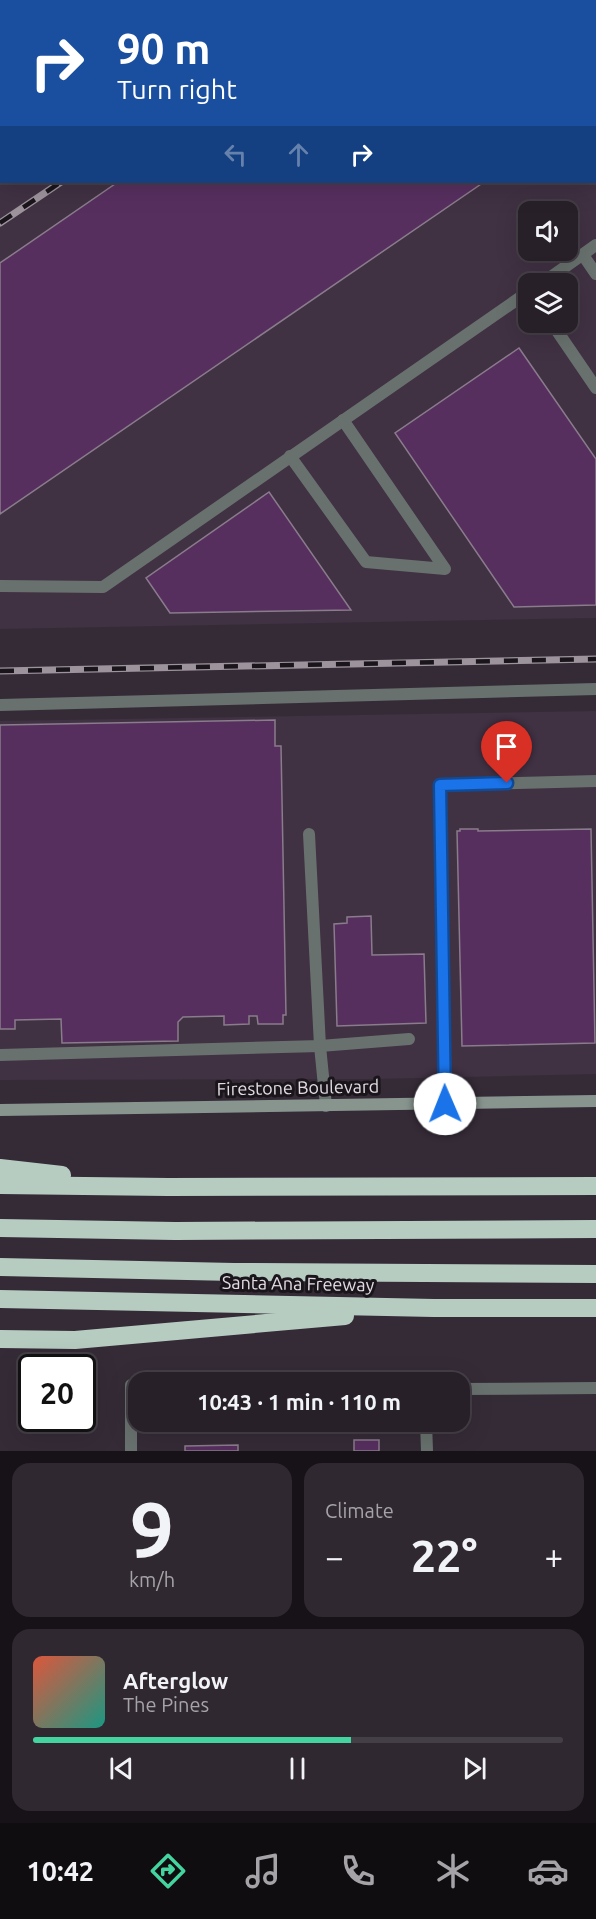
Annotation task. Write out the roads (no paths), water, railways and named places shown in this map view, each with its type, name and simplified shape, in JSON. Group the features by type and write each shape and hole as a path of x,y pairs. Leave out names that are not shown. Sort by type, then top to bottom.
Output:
{"highway":[{"path":"0,1168 168,1187"},
{"path":"0,1185 596,1186"},
{"path":"0,1228 175,1231 596,1229"},
{"path":"0,1267 268,1272 596,1274"},
{"name":"Santa Ana Freeway","path":"0,1299 434,1308 596,1308"},
{"path":"0,1339 75,1340 434,1308"}],"street":[{"path":"557,273 596,245"},
{"path":"583,255 596,274"},
{"path":"0,586 103,587 518,299"},
{"path":"558,333 596,388"},
{"path":"290,456 366,562 445,569 343,420"},
{"path":"0,705 596,690"},
{"path":"445,1104 440,785 596,781"},
{"path":"309,834 320,1046 326,1106"},
{"path":"0,1055 320,1046 409,1039"},
{"name":"Firestone Boulevard","path":"0,1110 596,1101"},
{"path":"470,1389 596,1388"},
{"path":"131,1451 132,1432"},
{"path":"426,1432 427,1451"}],"railway":[{"path":"0,223 60,183"},
{"path":"0,671 596,659"}]}
